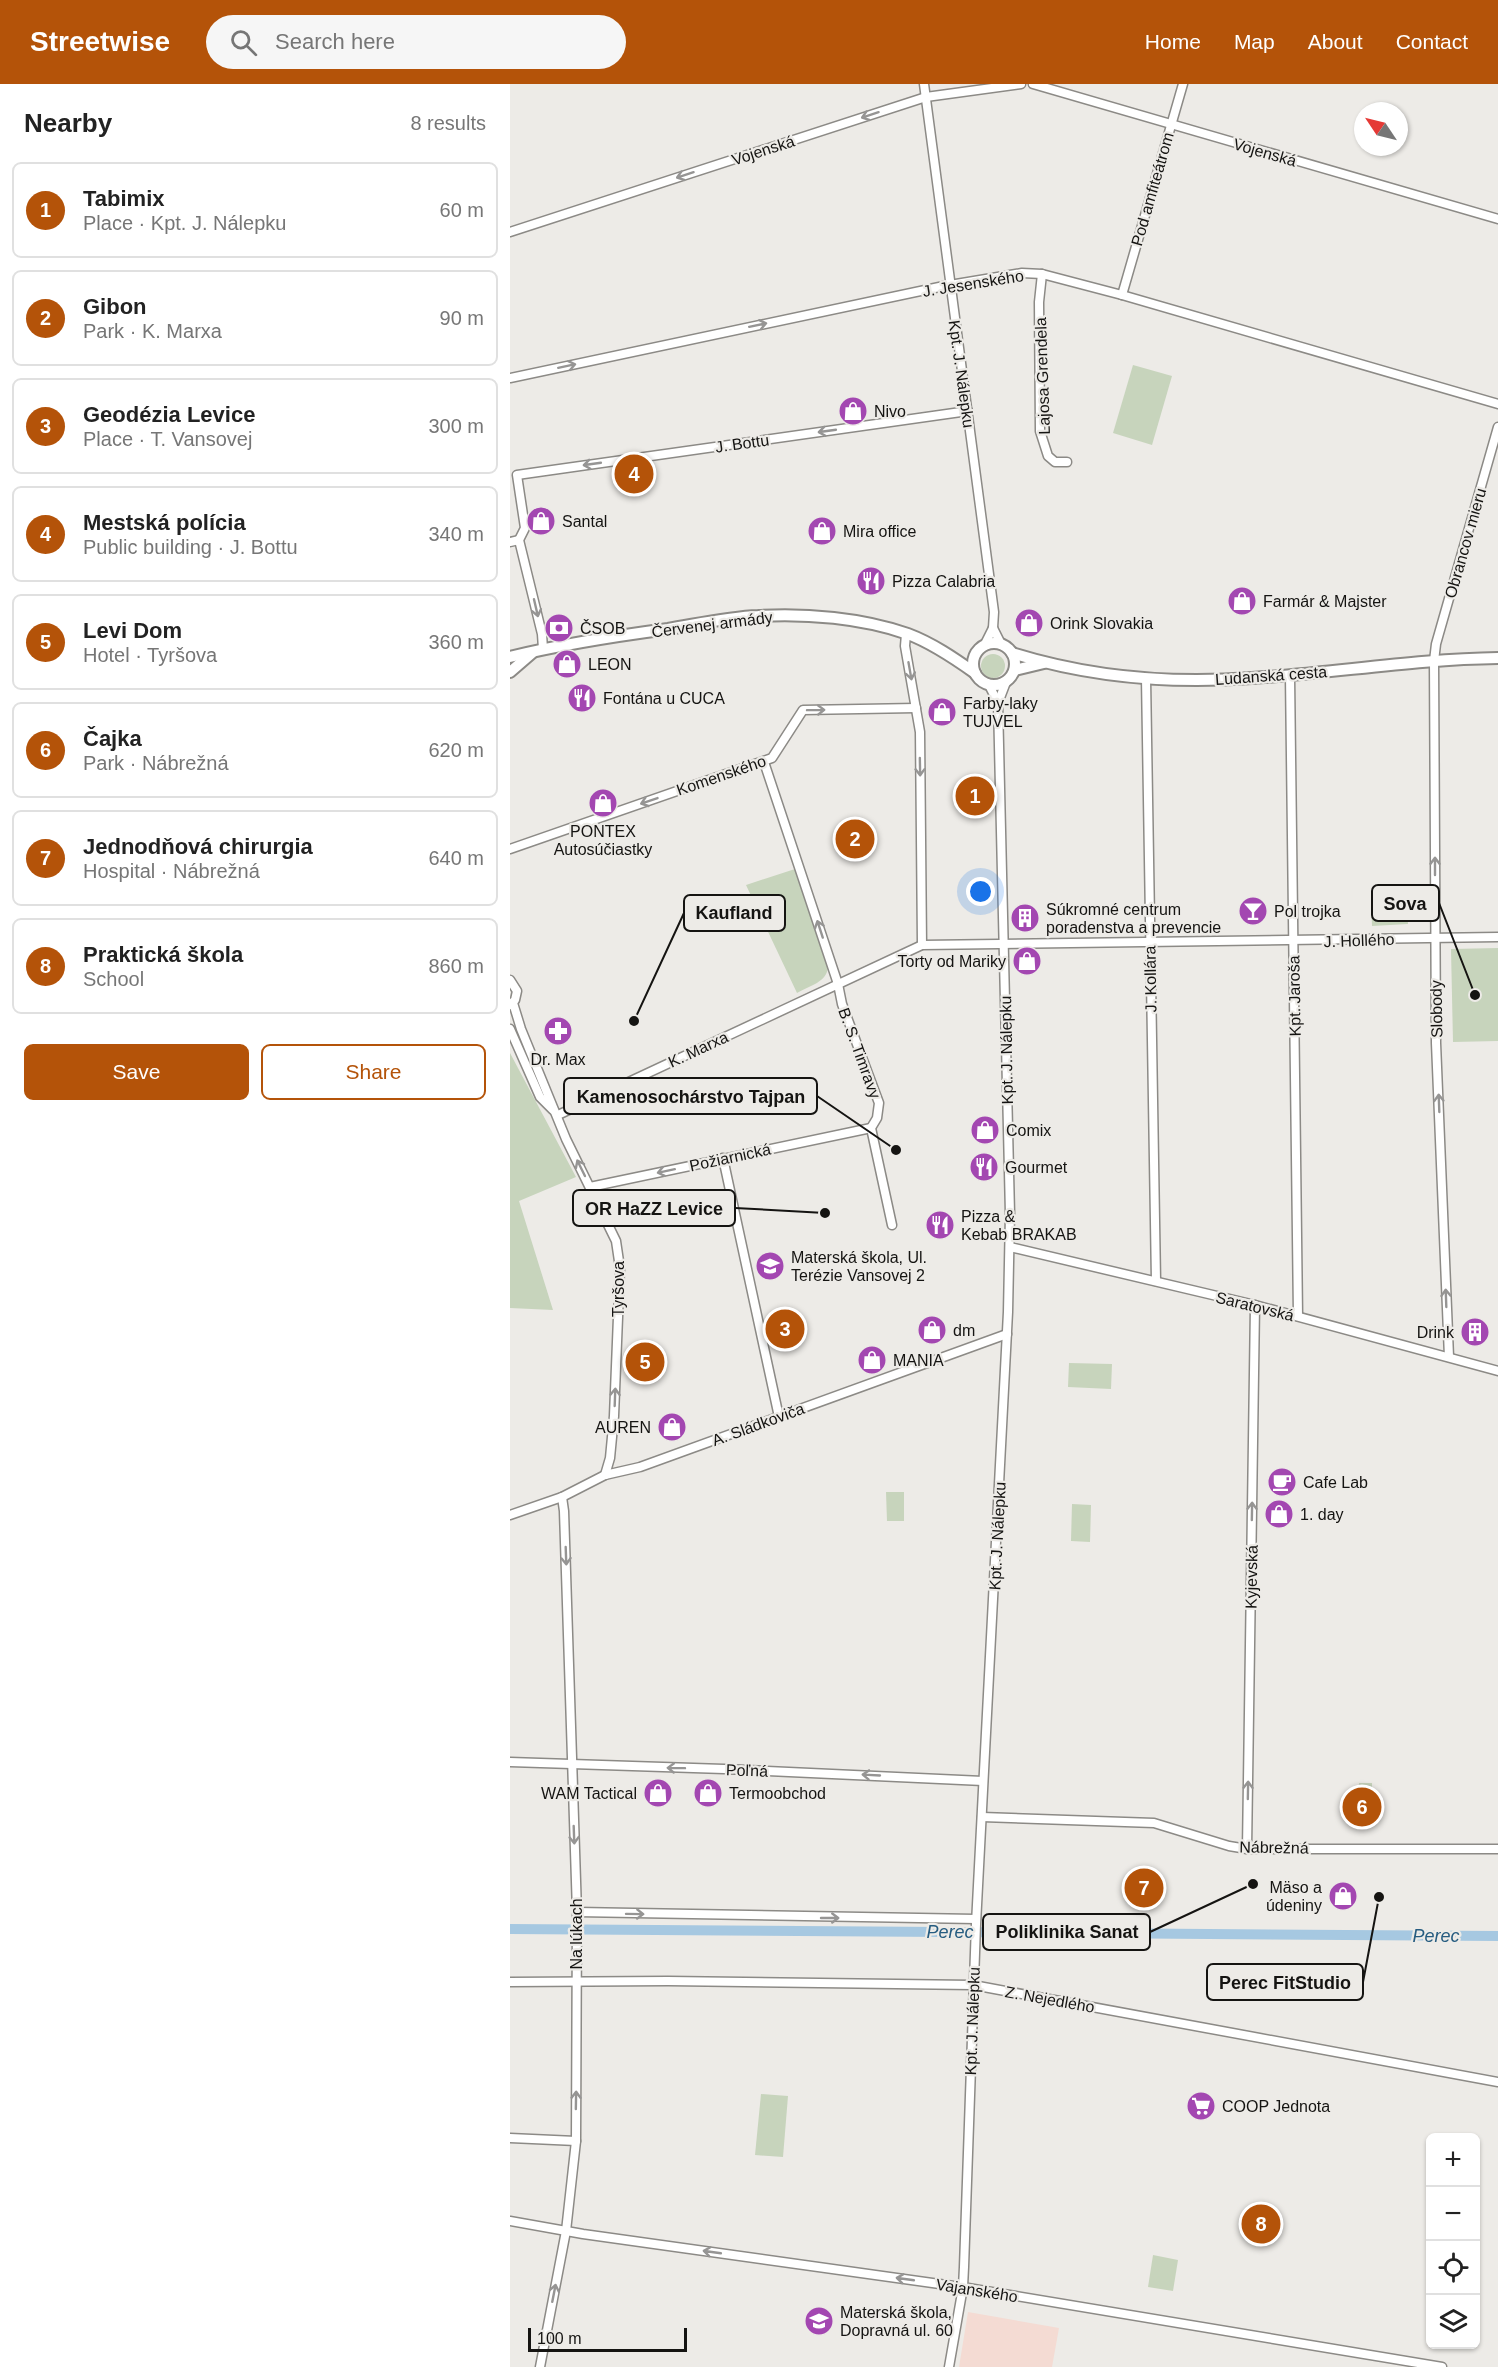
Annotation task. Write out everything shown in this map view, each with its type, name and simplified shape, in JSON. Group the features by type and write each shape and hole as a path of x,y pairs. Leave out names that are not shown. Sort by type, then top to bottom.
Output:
{"street":[{"name":"Kpt. J. Nálepku","path":"924,84 994,612 993,628 1000,644"},
{"name":"Vojenská","path":"510,232 926,97 1021,84"},
{"name":"Vojenská","path":"1033,84 1498,219"},
{"name":"Pod amfiteátrom","path":"1122,295 1183,84"},
{"name":"J. Jesenského","path":"510,378 951,285 1022,273 1042,274 1122,295 1498,404"},
{"name":"Lajosa Grendela","path":"1042,274 1039,302 1040,430 1048,456 1055,462 1067,462"},
{"name":"J. Bottu","path":"515,541 525,528 517,475 968,411"},
{"name":"Obrancov mieru","path":"1434,661 1436,645 1498,427"},
{"path":"510,672 539,650 542,634 515,541"},
{"name":"Červenej armády","path":"510,657 539,650 756,616 820,617 906,634 956,659 975,673"},
{"name":"Kpt. J. Nálepku","path":"980,649 993,628"},
{"path":"906,634 905,646 920,732 922,945"},
{"path":"956,659 994,643 1000,644 1012,653 1015,661 1015,670 1006,682 998,686 979,680 973,662 980,649"},
{"name":"Ludanská cesta","path":"1012,653 1044,663 1110,674 1146,678 1227,679 1290,676 1434,661 1498,658"},
{"name":"Slobody","path":"1434,661 1436,1043 1449,1357"},
{"name":"Ludanská cesta","path":"1015,670 1044,663"},
{"name":"Kpt. Jaroša","path":"1290,676 1298,1316"},
{"name":"J. Kollára","path":"1146,678 1156,1281"},
{"name":"Kpt. J. Nálepku","path":"949,2367 963,2287 975,1938 1010,1247 998,703 1006,682"},
{"name":"Kpt. J. Nálepku","path":"989,685 998,703"},
{"name":"Komenského","path":"510,849 764,762 772,758 803,710 916,708"},
{"path":"764,762 838,984"},
{"name":"J. Hollého","path":"1003,945 1498,937"},
{"name":"K. Marxa","path":"558,1115 922,945 1003,945"},
{"name":"Tyršova","path":"510,980 517,991 512,1004 521,1029 566,1138 616,1241 620,1269 614,1416 610,1458 604,1475"},
{"name":"B. S. Timravy","path":"838,984 842,1004 879,1103 877,1118 871,1128 892,1225"},
{"name":"Tyršova","path":"510,1029 540,1097 558,1115"},
{"name":"Požiarnická","path":"590,1187 871,1128"},
{"path":"723,1158 779,1417"},
{"name":"Saratovská","path":"1010,1247 1255,1305 1498,1371"},
{"name":"Kyjevská","path":"1248,1848 1255,1305"},
{"name":"A. Sládkoviča","path":"510,1515 558,1499 604,1475 629,1471 1007,1334"},
{"name":"Na lúkach","path":"540,2367 566,2231 573,2185 576,2141 577,1916 564,1511 558,1499"},
{"name":"Poľná","path":"510,1762 983,1781"},
{"name":"Nábrežná","path":"982,1817 1154,1823 1229,1846 1248,1848 1498,1849"},
{"path":"577,1916 976,1922"},
{"name":"Z. Nejedlého","path":"510,1982 668,1980 974,1985 1498,2082"},
{"name":"Z. Nejedlého","path":"1476,2079 1498,2088"},
{"path":"510,2138 576,2141"},
{"name":"Vajanského","path":"510,2222 963,2287 1442,2367"}],"shaded area":[{"path":"968,2312 1059,2328 1052,2367 959,2367"}],"green space":[{"path":"1133,365 1172,376 1152,445 1113,433"},
{"path":"993,654 1002,657 1005,666 1002,675 993,678 984,675 981,666 984,657"},
{"path":"858,819 867,824 867,851 848,853 840,827"},
{"path":"795,869 828,966 821,980 797,993 746,885"},
{"path":"1424,897 1424,906 1407,907 1408,924 1372,926 1371,900"},
{"path":"1498,948 1498,1041 1453,1042 1451,949"},
{"path":"510,1053 576,1177 519,1201 553,1310 510,1308"},
{"path":"1069,1363 1112,1364 1111,1389 1068,1387"},
{"path":"886,1492 904,1492 904,1521 887,1521"},
{"path":"1072,1504 1091,1505 1090,1542 1071,1541"},
{"path":"1359,1783 1372,1783 1372,1822 1345,1822 1345,1812 1358,1801"},
{"path":"761,2094 788,2096 783,2157 755,2155"},
{"path":"1153,2255 1178,2260 1173,2291 1148,2287"}],"waterway":[{"name":"Perec","path":"510,1929 1498,1936"}],"place":[{"name":"Nivo","path":"853,411"},
{"name":"Mestská polícia","path":"634,474"},
{"name":"Santal","path":"541,521"},
{"name":"Mira office","path":"822,531"},
{"name":"Pizza Calabria","path":"871,581"},
{"name":"Farmár & Majster","path":"1242,601"},
{"name":"Orink Slovakia","path":"1029,623"},
{"name":"ČSOB","path":"559,628"},
{"name":"LEON","path":"567,664"},
{"name":"Fontána u CUCA","path":"582,698"},
{"name":"Farby-laky TUJVEL","path":"942,712"},
{"name":"Tabimix","path":"975,796"},
{"name":"PONTEX Autosúčiastky","path":"603,803"},
{"name":"Gibon","path":"855,839"},
{"name":"Pol trojka","path":"1253,911"},
{"name":"Súkromné centrum poradenstva a prevencie","path":"1025,918"},
{"name":"Torty od Mariky","path":"1027,961"},
{"name":"Sova","path":"1475,995"},
{"name":"Kaufland","path":"634,1021"},
{"name":"Dr. Max","path":"558,1031"},
{"name":"Comix","path":"985,1130"},
{"name":"Kamenosochárstvo Tajpan","path":"896,1150"},
{"name":"Gourmet","path":"984,1167"},
{"name":"OR HaZZ Levice","path":"825,1213"},
{"name":"Pizza & Kebab BRAKAB","path":"940,1225"},
{"name":"Materská škola, Ul. Terézie Vansovej 2","path":"770,1266"},
{"name":"Geodézia Levice","path":"785,1329"},
{"name":"dm","path":"932,1330"},
{"name":"Drink","path":"1475,1332"},
{"name":"MANIA","path":"872,1360"},
{"name":"Levi Dom","path":"645,1362"},
{"name":"AUREN","path":"672,1427"},
{"name":"Cafe Lab","path":"1282,1482"},
{"name":"1. day","path":"1279,1514"},
{"name":"WAM Tactical","path":"658,1793"},
{"name":"Termoobchod","path":"708,1793"},
{"name":"Čajka","path":"1362,1807"},
{"name":"Poliklinika Sanat","path":"1253,1884"},
{"name":"Jednodňová chirurgia","path":"1144,1888"},
{"name":"Mäso a údeniny","path":"1343,1896"},
{"name":"Perec FitStudio","path":"1379,1897"},
{"name":"COOP Jednota","path":"1201,2106"},
{"name":"Praktická škola","path":"1261,2224"},
{"name":"Materská škola, Dopravná ul. 60","path":"819,2321"}]}
